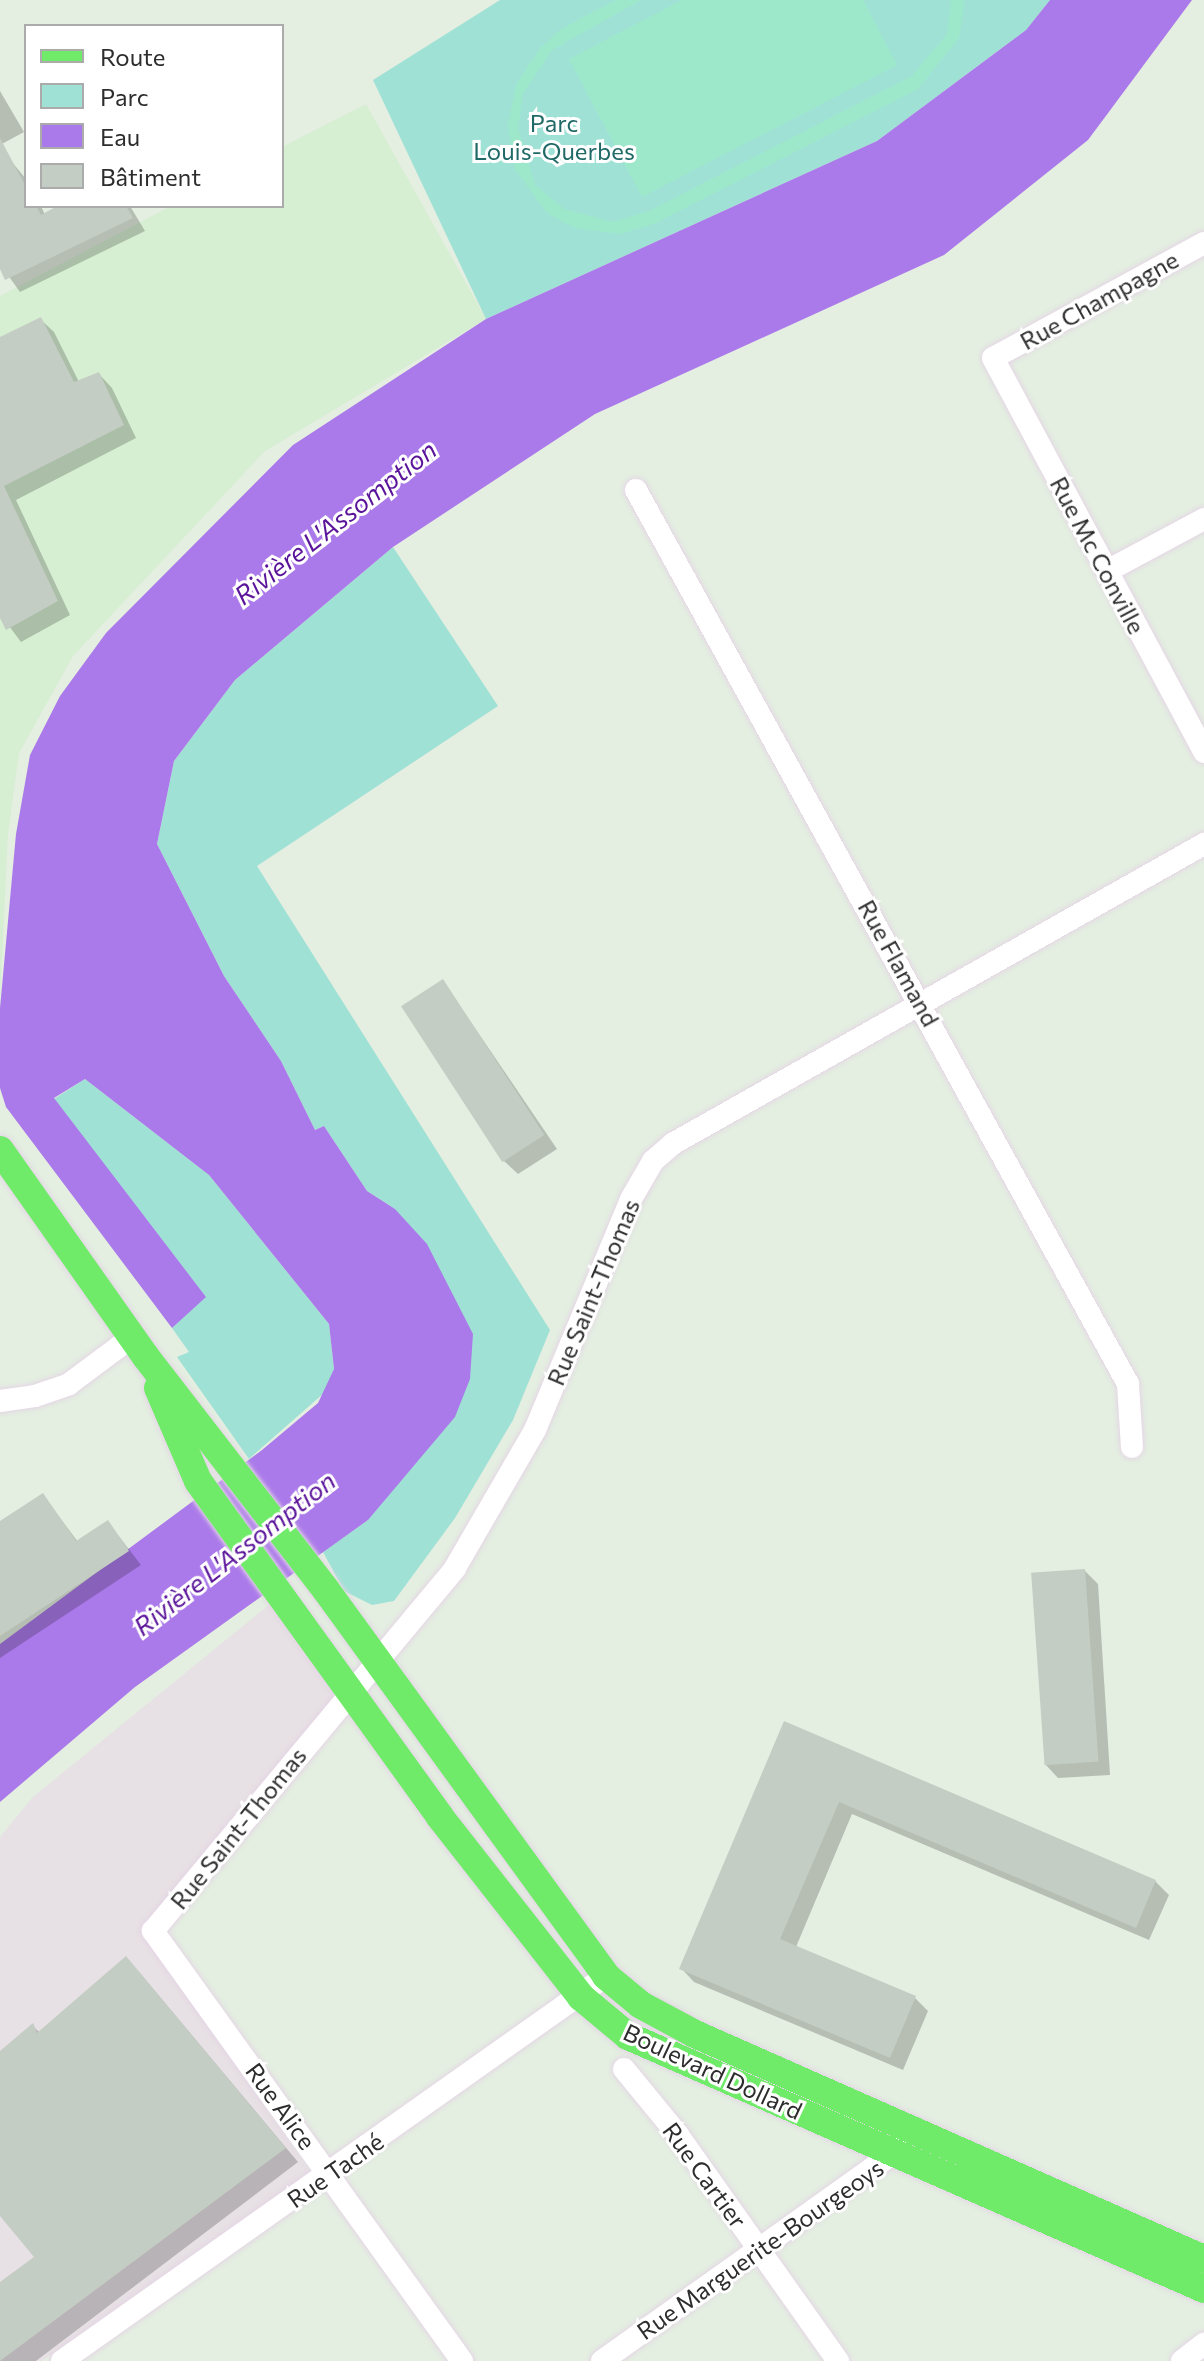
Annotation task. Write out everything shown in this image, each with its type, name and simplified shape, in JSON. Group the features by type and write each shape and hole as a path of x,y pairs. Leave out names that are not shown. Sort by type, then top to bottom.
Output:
{"main road":[{"path":"0,1150 139,1347"},
{"name":"Boulevard Dollard","path":"139,1347 326,1590 606,1976 641,2005 695,2034 1204,2259"},
{"name":"Boulevard Dollard","path":"139,1347 198,1481 295,1610 350,1692 581,1997 628,2036 1204,2289"}],"street":[{"name":"Rue Champagne","path":"993,358 1204,243"},
{"name":"Rue Mc Conville","path":"993,358 1204,752"},
{"name":"Rue Flamand","path":"636,490 922,1003 1128,1384 1132,1447"},
{"path":"1107,571 1204,519"},
{"name":"Rue Saint-Thomas","path":"153,1931 455,1568 535,1430 631,1199 653,1161 674,1143 1204,844"},
{"path":"0,1401 18,1401 69,1384 139,1347"},
{"name":"Rue Alice","path":"153,1931 462,2361"},
{"name":"Rue Taché","path":"62,2361 330,2175 581,1997 606,1976"},
{"name":"Rue Cartier","path":"624,2069 759,2249 838,2361"},
{"name":"Rue Marguerite-Bourgeoys","path":"602,2361 894,2153 907,2127"},
{"path":"1182,2361 1204,2344"}],"shaded area":[{"path":"366,104 486,319 265,451 73,656 19,753 8,833 0,997 0,296 167,208 284,208 284,146"},
{"path":"270,1604 345,1693 144,1931 310,2173 42,2361 0,2361 0,1837 33,1797"}],"green space":[{"name":"Parc Louis-Querbes","path":"500,0 1050,0 1026,30 877,141 486,319 373,80"},
{"path":"616,0 641,0 552,50 523,94 518,128 535,185 564,209 613,222 649,211 912,76 947,34 951,0 963,0 964,6 959,38 918,89 656,223 621,234 575,228 547,213 515,169 508,125 516,85 540,48 561,29"},
{"path":"682,0 863,0 897,65 642,197 569,59"},
{"path":"393,547 498,706 257,866 550,1330 513,1420 455,1518 394,1601 372,1605 344,1591 323,1552 368,1520 395,1209 367,1191 324,1126 315,1130 281,1061 224,976 157,844 174,761 235,680"},
{"path":"85,1079 209,1175 329,1324 334,1369 324,1393 249,1459 177,1357 189,1352 172,1328 205,1296 54,1099"}],"water":[{"name":"Rivière L'Assomption","path":"1050,0 1192,0 1088,140 944,255 595,414 393,547 235,680 174,761 157,844 224,976 281,1061 315,1130 324,1126 367,1191 395,1209 427,1244 473,1334 470,1379 455,1417 368,1520 135,1687 0,1802 0,1644 262,1450 318,1403 334,1369 329,1324 209,1175 85,1079 54,1098 206,1297 172,1328 6,1107 0,1088 0,1008 16,834 30,755 60,696 106,633 293,445 486,319 877,141 1026,30"}],"building":[{"path":"0,138 24,183 24,208 37,208 41,215 53,208 127,208 133,218 5,280 0,269"},
{"path":"41,317 74,382 99,372 124,425 4,486 58,601 6,630 0,618 0,337"},
{"path":"443,979 544,1135 502,1162 401,1006"},
{"path":"43,1493 76,1541 108,1520 129,1551 0,1636 0,1521"},
{"path":"1085,1569 1098,1762 1045,1765 1031,1573"},
{"path":"784,1721 1156,1880 1136,1928 839,1802 780,1939 916,1996 890,2058 679,1969"},
{"path":"126,1956 286,2148 0,2361 0,2282 34,2257 0,2216 0,2051 33,2023 37,2033"}]}
